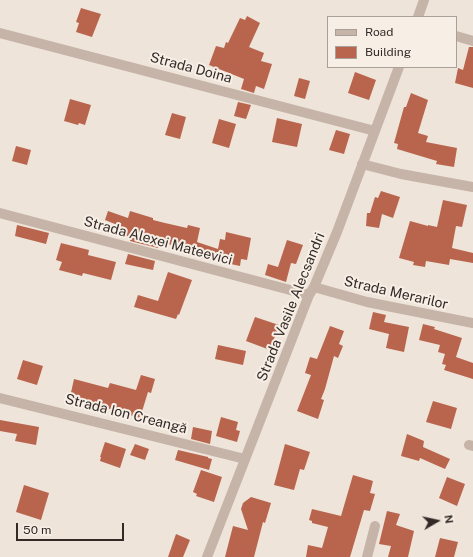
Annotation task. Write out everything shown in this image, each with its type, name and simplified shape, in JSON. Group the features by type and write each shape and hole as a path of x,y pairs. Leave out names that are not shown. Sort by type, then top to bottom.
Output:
{"street":[{"path":"418,16 424,0"},
{"name":"Strada Doina","path":"0,33 375,131"},
{"path":"457,36 473,41"},
{"name":"Strada Vasile Alecsandri","path":"207,557 312,291 337,232 399,68"},
{"path":"362,164 401,174 473,187"},
{"name":"Strada Alexei Mateevici","path":"0,213 312,291"},
{"name":"Strada Merarilor","path":"312,291 473,323"},
{"name":"Strada Ion Creangă","path":"0,398 245,459"},
{"path":"367,557 375,526"}],"building":[{"path":"81,8 101,14 92,37 76,32 79,23 76,22"},
{"path":"247,16 260,23 249,47 264,53 261,61 272,64 264,89 256,86 254,93 241,89 244,79 209,65 216,46 224,48 240,18 245,20"},
{"path":"469,47 473,47 473,88 455,83 458,68 463,70"},
{"path":"355,72 376,80 369,100 348,93"},
{"path":"299,78 310,81 305,99 294,96"},
{"path":"411,93 428,100 418,133 428,136 426,142 457,148 454,167 436,164 437,161 397,149 398,144 394,143 404,107 406,107"},
{"path":"70,99 91,105 85,125 79,123 78,125 64,121"},
{"path":"238,102 251,105 246,119 234,116"},
{"path":"172,113 186,117 180,139 165,135"},
{"path":"277,118 302,124 297,147 272,142"},
{"path":"219,119 236,124 229,148 212,143"},
{"path":"336,130 350,134 344,154 329,150"},
{"path":"16,146 31,150 27,165 12,161"},
{"path":"381,191 400,197 393,218 382,214 379,228 366,226 367,213 370,213 375,197 378,198"},
{"path":"443,200 467,205 462,227 456,226 452,248 473,253 473,263 450,259 449,265 426,261 425,267 413,265 414,262 399,258 410,221 437,227"},
{"path":"108,211 128,218 130,211 165,223 187,228 188,225 200,228 197,242 218,249 220,239 225,240 226,232 251,238 247,260 241,259 240,266 189,255 190,250 160,242 158,248 130,241 131,237 123,235 125,228 105,220"},
{"path":"17,225 49,233 46,244 15,236"},
{"path":"287,240 303,245 296,264 291,263 286,282 265,275 268,264 278,267"},
{"path":"61,243 89,250 88,255 116,262 111,280 83,273 82,276 59,270 62,262 56,260"},
{"path":"128,254 155,261 153,270 125,264"},
{"path":"168,272 192,280 179,315 178,314 176,319 134,307 138,295 158,301"},
{"path":"373,312 386,315 384,322 409,327 404,352 386,348 389,334 369,329"},
{"path":"255,317 279,325 270,350 246,341"},
{"path":"423,324 435,327 434,329 462,338 456,357 473,363 473,379 444,370 446,365 442,364 445,354 438,352 440,345 419,340"},
{"path":"330,326 344,331 339,344 343,346 338,358 334,356 321,399 324,400 318,419 297,411 311,375 305,373 310,357 317,359"},
{"path":"218,345 246,351 243,365 215,359"},
{"path":"23,360 43,366 37,385 17,379"},
{"path":"141,375 155,379 151,393 148,392 140,418 70,397 74,379 108,388 110,383 136,390"},
{"path":"433,401 457,408 451,429 426,422"},
{"path":"221,417 238,422 236,430 240,431 237,442 216,436"},
{"path":"0,420 39,427 36,445 15,441 17,434 0,431"},
{"path":"193,427 212,431 210,444 191,439"},
{"path":"407,434 424,441 423,447 450,459 445,469 420,458 419,461 401,456"},
{"path":"105,442 126,449 120,468 100,461"},
{"path":"135,444 149,449 145,460 130,455"},
{"path":"285,444 310,452 304,470 300,469 294,490 274,485"},
{"path":"178,450 212,459 209,470 175,460"},
{"path":"201,470 222,477 214,502 196,496 197,494 193,492"},
{"path":"353,475 373,481 370,493 375,494 370,511 364,510 350,557 306,557 308,545 322,548 328,527 312,523 312,521 309,520 312,509 341,516"},
{"path":"447,477 465,484 457,506 439,498"},
{"path":"24,485 49,493 41,520 16,512"},
{"path":"251,497 271,503 265,523 263,522 254,557 225,557 233,526 248,530 241,509 243,503"},
{"path":"387,511 400,514 396,525 414,531 408,557 388,557 391,546 379,544"},
{"path":"176,534 190,540 183,557 168,557"},
{"path":"440,538 458,542 454,557 435,557"}]}
